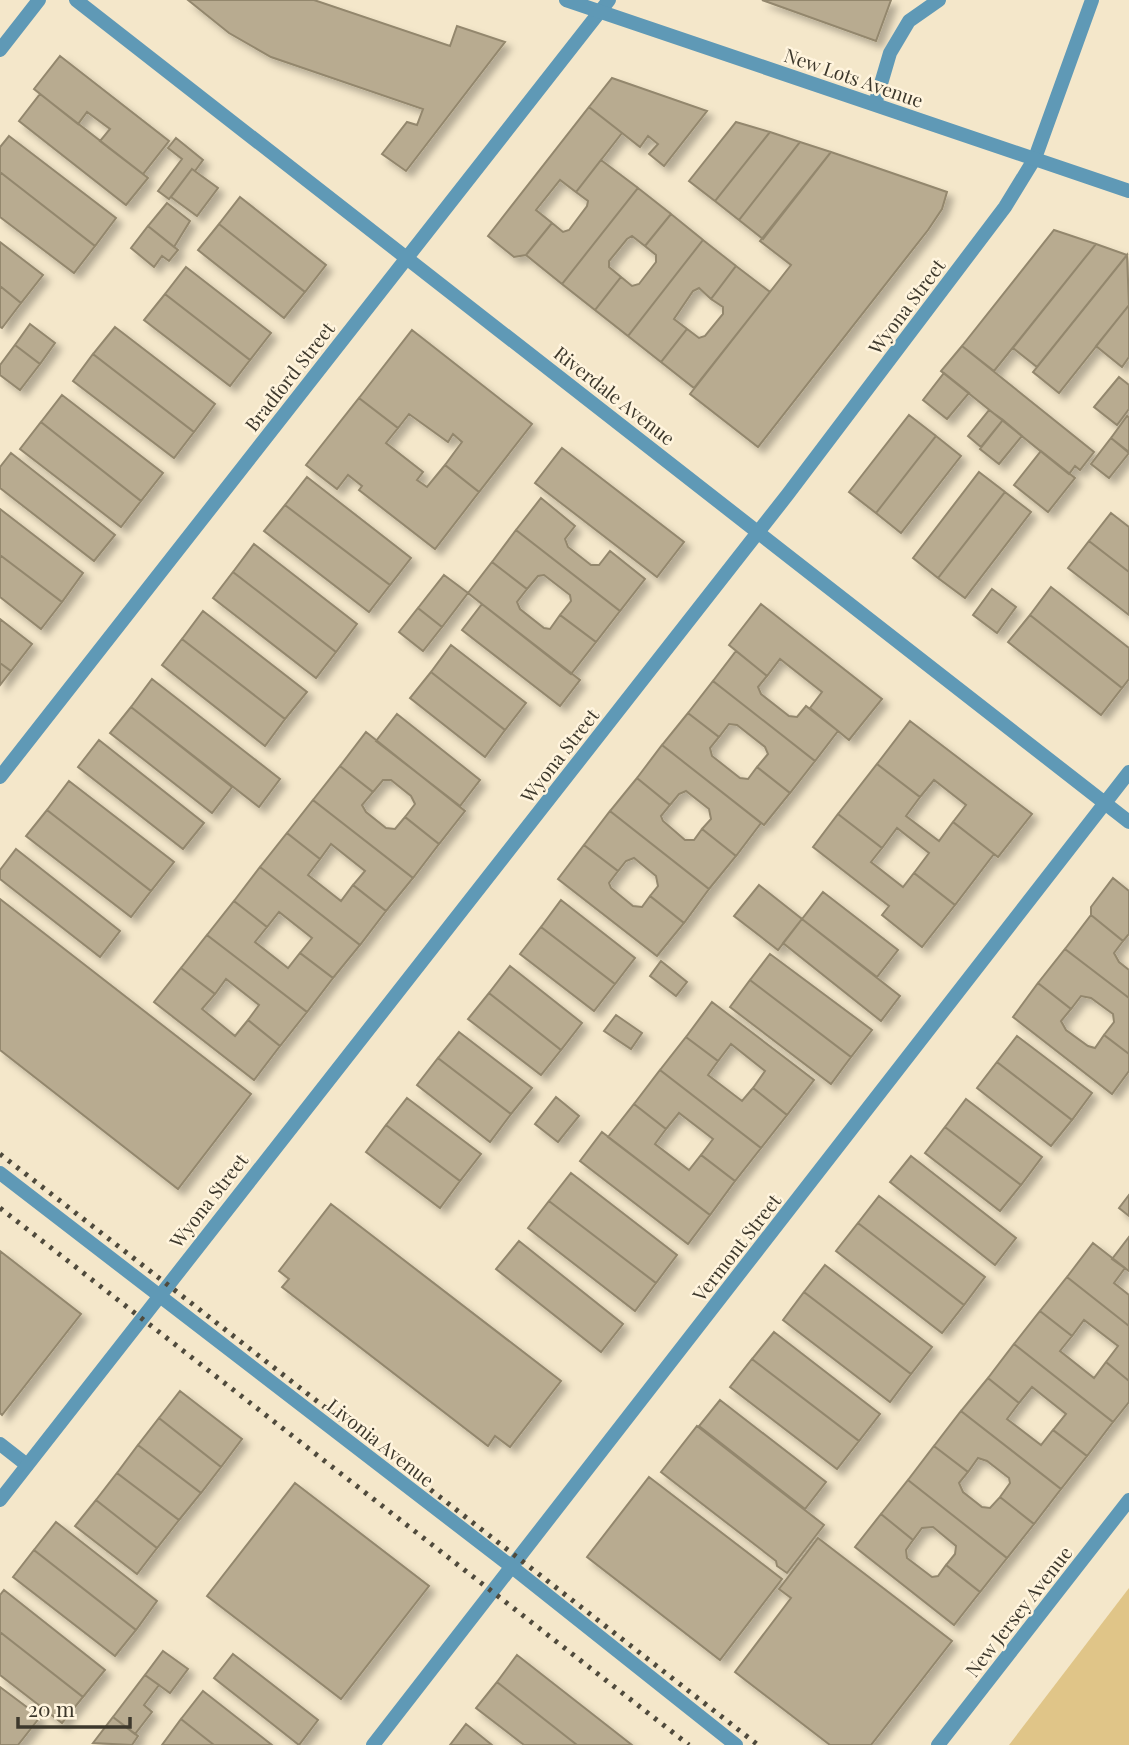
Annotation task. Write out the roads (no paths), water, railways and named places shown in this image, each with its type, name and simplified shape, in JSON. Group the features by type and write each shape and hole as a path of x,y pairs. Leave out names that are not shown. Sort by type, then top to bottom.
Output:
{"street":[{"path":"0,50 39,0"},
{"name":"Riverdale Avenue","path":"76,0 1129,822"},
{"name":"New Lots Avenue","path":"566,0 604,6 875,104 1129,191"},
{"path":"875,104 890,53 909,21 939,0"},
{"name":"Wyona Street","path":"0,1500 759,531 1006,207 1035,158 1092,0"},
{"name":"Bradford Street","path":"0,777 604,6"},
{"name":"Vermont Street","path":"373,1745 1129,772"},
{"name":"Livonia Avenue","path":"0,1173 512,1567 736,1745"},
{"path":"0,1444 27,1465"},
{"name":"New Jersey Avenue","path":"938,1745 1129,1500"}],"railway":[{"path":"0,1154 758,1745"},
{"path":"0,1208 689,1745"}]}
